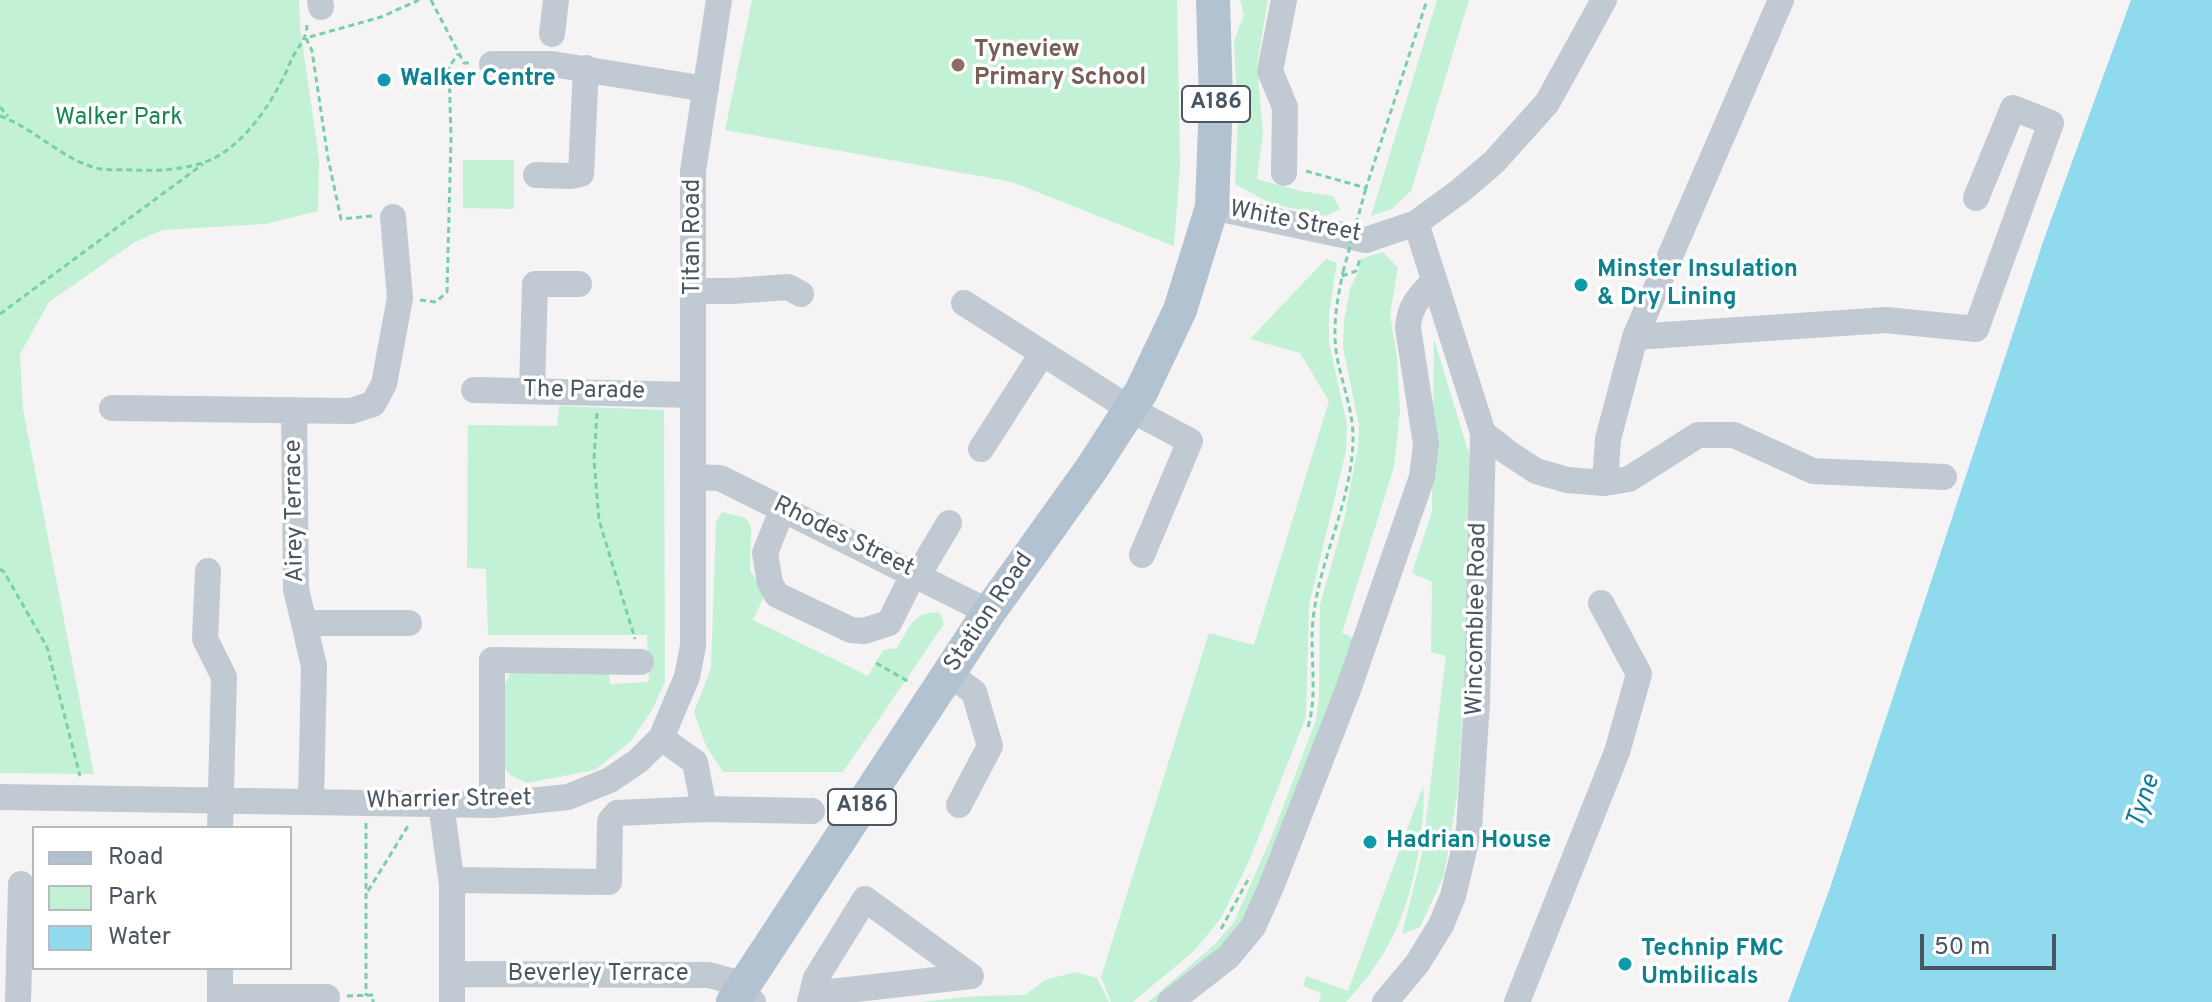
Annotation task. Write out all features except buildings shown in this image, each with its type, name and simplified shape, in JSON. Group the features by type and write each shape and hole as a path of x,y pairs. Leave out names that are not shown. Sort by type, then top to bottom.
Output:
{"main road":[{"name":"A186","path":"1212,207 1216,113 1213,0"},
{"name":"Station Road","path":"742,998 774,943 989,612 1092,468 1141,392 1180,310 1212,207"}],"street":[{"path":"552,34 556,0"},
{"name":"Titan Road","path":"693,477 693,171 719,0"},
{"path":"1284,0 1278,18 1270,71 1285,107 1284,169"},
{"name":"White Street","path":"1212,207 1366,240 1416,223 1494,162 1547,103 1604,0"},
{"path":"1605,483 1608,439 1635,337 1781,0"},
{"path":"492,64 552,64 706,89"},
{"path":"536,175 581,174 586,68"},
{"path":"1635,337 1886,320 1976,329 2051,123 2013,108 1976,198"},
{"name":"Airey Terrace","path":"112,408 351,411 373,404 384,384 400,298 393,217"},
{"name":"Wincomblee Road","path":"1385,1002 1417,964 1441,925 1453,896 1469,829 1477,702 1483,433 1416,223"},
{"path":"1170,1002 1228,957 1253,927 1277,874 1349,687 1422,477 1426,444 1408,314 1434,281"},
{"path":"532,391 535,284 579,284"},
{"path":"693,291 788,287 801,294"},
{"path":"964,303 1130,409 1190,441 1142,555"},
{"path":"981,449 1042,354"},
{"name":"The Parade","path":"474,390 693,395"},
{"name":"Airey Terrace","path":"294,410 296,589 314,666 311,802"},
{"path":"1483,433 1536,471 1567,480 1605,483 1629,479 1698,435 1734,435 1813,471 1944,477"},
{"name":"Rhodes Street","path":"693,477 720,478 989,612"},
{"name":"Wharrier Street","path":"0,797 492,805 568,797 610,780 638,761 661,738 687,677 693,646 693,477"},
{"path":"783,508 765,553 770,583 777,595 851,630 864,631 889,623 949,523"},
{"path":"208,571 205,639 224,677 220,826"},
{"path":"1517,1002 1617,752 1639,674 1601,603"},
{"path":"305,623 409,623"},
{"path":"492,805 492,660 641,662"},
{"path":"941,686 974,692 990,746 959,805"},
{"path":"661,738 695,762 704,809"},
{"path":"431,804 452,880 452,1002"},
{"path":"452,880 609,882 610,821 617,813 704,809 812,811"},
{"path":"18,884 18,1002"},
{"path":"865,899 971,976 811,998 816,978 865,899"},
{"path":"220,970 220,999 327,997"},
{"name":"Beverley Terrace","path":"452,974 709,975 724,978 742,998"}],"path":[{"path":"0,314 244,136 278,91 294,53 306,38 381,17 419,0"},
{"path":"431,0 464,63 492,64"},
{"path":"1307,731 1313,696 1313,614 1343,504 1353,452 1352,419 1335,338 1336,316 1343,274 1366,188 1427,0"},
{"path":"320,4 308,12 306,38 312,51 328,158 341,219 393,217"},
{"path":"400,298 436,302 447,292 451,138 449,67 458,54"},
{"path":"0,107 10,119 48,145 96,168 158,171 206,162"},
{"path":"0,116 10,119"},
{"path":"1284,169 1366,188"},
{"path":"1343,274 1356,271"},
{"path":"598,391 594,460 599,520 641,662"},
{"path":"0,569 47,647 86,799"},
{"path":"876,663 941,686"},
{"path":"366,803 366,996"},
{"path":"366,895 431,804"},
{"path":"1214,937 1230,915 1251,873"},
{"path":"327,997 373,995 373,1002"}],"green space":[{"name":"Walker Park","path":"0,0 299,0 319,158 318,211 265,224 163,230 135,242 49,302 20,354 23,409 94,774 0,773"},
{"name":"Tyneview Primary School","path":"752,0 1177,0 1180,166 1174,246 1012,182 725,130"},
{"path":"1240,0 1268,0 1257,65 1263,133 1257,179 1333,196 1340,209 1326,216 1270,203 1235,184 1238,121 1234,41 1244,15"},
{"path":"1437,0 1469,0 1411,191 1392,209 1371,216"},
{"path":"463,160 514,160 514,209 463,208"},
{"path":"1383,252 1398,268 1390,314 1397,357 1400,410 1394,467 1342,633 1354,638 1266,875 1237,930 1219,950 1158,1002 1148,1002 1215,944 1234,922 1272,836 1316,720 1320,605 1344,520 1358,447 1359,425 1343,348 1344,320 1360,259"},
{"path":"1326,259 1337,263 1329,314 1329,342 1347,425 1346,451 1309,605 1306,717 1250,859 1221,918 1195,950 1133,1002 1111,1002 1101,977 1209,633 1254,645 1329,401 1300,353 1250,339"},
{"path":"1434,339 1469,454 1473,568 1457,796 1444,875 1420,927 1402,934 1422,854 1446,656 1431,652 1432,582 1412,573 1432,511"},
{"path":"559,406 664,410 665,682 652,710 631,741 595,770 527,783 510,775 500,762 505,684 510,674 519,670 609,671 610,684 649,682 647,635 488,635 486,569 467,568 468,425 557,426"},
{"path":"722,512 746,518 751,527 750,570 765,594 753,620 868,676 883,650 897,648 918,617 940,613 944,624 843,772 723,772 706,746 694,712 711,668 716,522"},
{"path":"1423,786 1423,814 1416,866 1404,909 1387,947 1376,966 1346,1002 1319,1002 1321,993 1303,986 1306,976 1348,991"},
{"path":"1076,972 1097,978 1109,1002 920,1002 1025,995 1045,980"}],"water":[{"name":"Tyne","path":"2131,0 2212,0 2212,1002 1788,1002 1830,888 2044,239"}],"place":[{"name":"Tyneview Primary School","path":"958,65"},
{"name":"Walker Centre","path":"384,80"},
{"name":"Minster Insulation & Dry Lining","path":"1581,285"},
{"name":"Hadrian House","path":"1370,842"},
{"name":"Technip FMC Umbilicals","path":"1625,964"}]}
